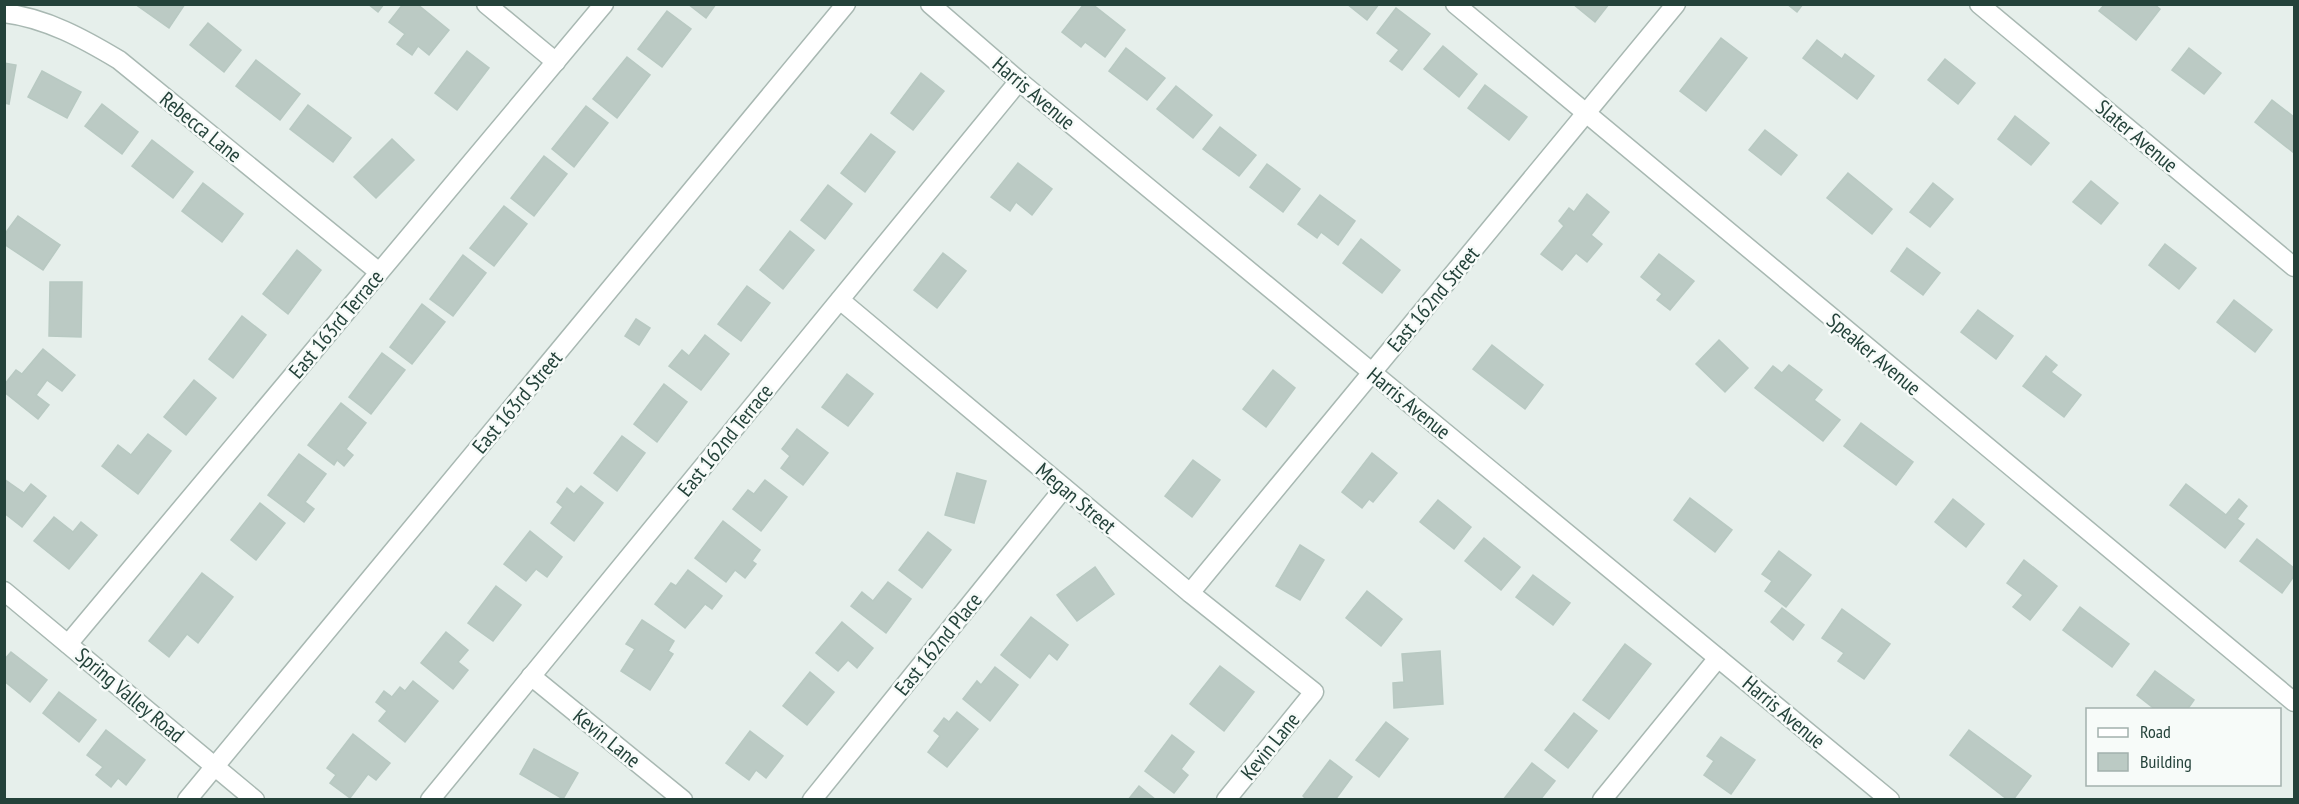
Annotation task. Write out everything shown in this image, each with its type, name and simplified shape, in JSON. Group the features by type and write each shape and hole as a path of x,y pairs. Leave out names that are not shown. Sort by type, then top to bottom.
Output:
{"street":[{"path":"486,4 556,62"},
{"name":"East 163rd Terrace","path":"68,644 604,4"},
{"name":"East 163rd Street","path":"187,800 846,4"},
{"name":"Harris Avenue","path":"930,4 1018,81 1890,800"},
{"name":"Speaker Avenue","path":"1455,4 2295,702"},
{"name":"East 162nd Street","path":"1190,593 1676,4"},
{"name":"Slater Avenue","path":"1978,4 2295,267"},
{"name":"Rebecca Lane","path":"4,13 49,24 85,40 119,60 380,272"},
{"name":"East 162nd Terrace","path":"430,800 1018,81"},
{"name":"Megan Street","path":"840,300 1190,593 1314,693"},
{"name":"East 162nd Place","path":"812,800 1064,488"},
{"name":"Spring Valley Road","path":"4,591 255,800"},
{"path":"1602,800 1718,658"},
{"name":"Kevin Lane","path":"531,676 683,800"},
{"name":"Kevin Lane","path":"1226,800 1314,693"}],"building":[{"path":"135,4 185,4 169,28"},
{"path":"368,4 384,4 378,12"},
{"path":"403,4 417,4 449,30 429,55 418,46 412,55 397,44 405,34 389,22"},
{"path":"688,4 716,4 706,18"},
{"path":"1084,4 1092,4 1125,30 1105,57 1085,42 1081,47 1062,32"},
{"path":"1347,4 1379,4 1367,20"},
{"path":"1573,4 1609,4 1595,22"},
{"path":"1787,4 1803,4 1797,12"},
{"path":"2105,4 2154,4 2160,9 2136,40 2099,11"},
{"path":"1396,8 1430,34 1402,70 1390,61 1399,50 1377,33"},
{"path":"667,11 691,29 662,67 638,49"},
{"path":"208,23 241,50 224,72 190,45"},
{"path":"1721,38 1747,58 1706,111 1680,91"},
{"path":"1817,40 1842,59 1845,54 1874,76 1857,99 1803,58"},
{"path":"1443,46 1477,74 1459,97 1424,69"},
{"path":"1126,48 1165,78 1147,100 1109,71"},
{"path":"2189,48 2221,73 2204,94 2172,70"},
{"path":"467,51 489,68 457,110 435,93"},
{"path":"627,57 650,75 617,118 593,99"},
{"path":"1945,59 1975,83 1958,104 1928,80"},
{"path":"256,60 300,94 280,120 236,86"},
{"path":"4,63 16,65 9,104 4,103"},
{"path":"42,71 81,92 67,118 28,97"},
{"path":"921,73 944,91 913,130 891,113"},
{"path":"1485,85 1527,117 1509,140 1468,108"},
{"path":"1176,86 1212,115 1193,138 1157,109"},
{"path":"2272,100 2294,117 2294,153 2255,122"},
{"path":"102,104 138,132 122,154 85,126"},
{"path":"308,105 351,138 333,162 290,129"},
{"path":"586,106 608,123 574,167 552,149"},
{"path":"2015,116 2049,143 2031,165 1998,139"},
{"path":"1220,127 1256,155 1239,176 1203,149"},
{"path":"1765,130 1797,155 1781,175 1749,150"},
{"path":"871,134 895,152 865,192 841,173"},
{"path":"392,139 414,160 376,198 354,177"},
{"path":"152,140 193,172 173,198 132,166"},
{"path":"544,156 567,174 534,216 511,198"},
{"path":"1018,163 1052,189 1032,215 1016,202 1010,211 991,197"},
{"path":"1267,164 1300,189 1283,212 1250,187"},
{"path":"1848,173 1892,209 1872,234 1827,198"},
{"path":"2091,181 2118,203 2101,224 2073,202"},
{"path":"203,183 243,214 222,242 182,211"},
{"path":"1933,183 1953,199 1930,227 1910,212"},
{"path":"828,185 852,204 825,239 801,220"},
{"path":"1587,194 1609,212 1591,235 1602,244 1587,262 1576,253 1562,270 1541,254 1564,226 1559,221 1569,208 1574,212"},
{"path":"1320,195 1355,221 1338,245 1321,232 1317,238 1298,224"},
{"path":"504,206 527,224 494,266 470,248"},
{"path":"18,216 60,245 43,270 4,244 4,235"},
{"path":"790,231 814,250 783,289 760,270"},
{"path":"1361,239 1400,270 1382,293 1343,263"},
{"path":"2165,244 2196,268 2179,289 2149,265"},
{"path":"1907,248 1940,273 1923,295 1891,271"},
{"path":"297,250 321,270 288,314 263,294"},
{"path":"943,253 966,271 937,308 914,290"},
{"path":"1659,254 1694,281 1670,310 1657,300 1662,294 1641,277"},
{"path":"463,255 486,273 453,316 430,299"},
{"path":"50,282 82,282 81,337 49,336"},
{"path":"747,286 770,303 741,341 718,324"},
{"path":"2234,300 2272,330 2255,352 2217,322"},
{"path":"422,304 445,322 412,364 390,347"},
{"path":"1978,310 2013,336 1996,359 1961,332"},
{"path":"242,316 266,335 233,378 209,359"},
{"path":"636,319 650,328 639,345 625,336"},
{"path":"705,335 729,354 701,390 669,366 682,350 689,356"},
{"path":"1719,340 1748,368 1725,392 1696,364"},
{"path":"1492,345 1543,385 1525,409 1473,369"},
{"path":"43,349 75,375 62,391 47,380 36,395 49,405 38,419 4,392 4,385 16,370 22,374"},
{"path":"382,353 405,370 371,414 349,397"},
{"path":"2046,356 2057,365 2051,372 2081,395 2064,417 2023,386"},
{"path":"1789,365 1822,390 1814,400 1840,420 1823,441 1755,388 1773,366 1782,373"},
{"path":"1273,370 1295,388 1266,427 1243,409"},
{"path":"847,374 873,394 848,426 822,407"},
{"path":"194,380 216,398 186,435 164,417"},
{"path":"664,384 687,402 657,442 634,424"},
{"path":"341,403 366,423 346,449 353,455 344,466 337,460 334,465 308,445"},
{"path":"1861,423 1913,462 1896,485 1844,446"},
{"path":"797,429 828,453 803,485 781,468 790,456 782,449"},
{"path":"148,434 171,451 138,494 102,466 118,445 131,455"},
{"path":"622,436 645,453 617,491 594,473"},
{"path":"1372,453 1397,473 1373,502 1369,499 1362,508 1342,492"},
{"path":"299,454 326,474 305,502 314,509 304,522 268,495"},
{"path":"1193,460 1220,480 1192,517 1165,496"},
{"path":"957,473 986,481 974,523 945,515"},
{"path":"4,479 24,493 31,484 46,496 22,527 4,513"},
{"path":"765,480 787,497 761,531 733,509 748,490 754,494"},
{"path":"2186,484 2226,515 2239,499 2247,506 2237,519 2244,524 2225,548 2170,505"},
{"path":"581,486 603,503 574,541 551,523 563,507 557,502 567,488 574,494"},
{"path":"1690,498 1732,530 1715,552 1674,520"},
{"path":"1953,499 1984,524 1966,547 1935,522"},
{"path":"1438,500 1471,527 1454,549 1420,522"},
{"path":"260,503 285,523 256,560 231,540"},
{"path":"54,517 73,532 81,522 97,535 69,569 34,541"},
{"path":"723,521 760,550 752,561 756,564 745,578 735,570 726,582 695,558"},
{"path":"530,531 562,557 547,577 536,569 526,581 504,564"},
{"path":"928,532 951,550 922,588 899,570"},
{"path":"1484,538 1520,567 1501,590 1465,561"},
{"path":"2257,539 2294,568 2294,576 2282,593 2240,561"},
{"path":"1300,545 1324,560 1300,600 1276,586"},
{"path":"1779,551 1811,575 1786,607 1765,591 1772,581 1762,574"},
{"path":"2024,560 2057,586 2030,620 2013,607 2023,595 2007,583"},
{"path":"1095,567 1114,594 1077,621 1057,595"},
{"path":"688,570 722,596 712,609 705,604 685,628 655,604 671,583 676,586"},
{"path":"202,573 233,597 198,643 187,634 169,657 149,641"},
{"path":"1533,575 1570,603 1553,625 1516,597"},
{"path":"888,582 911,599 886,633 851,606 862,592 873,601"},
{"path":"496,586 521,605 493,641 468,623"},
{"path":"1367,591 1402,619 1381,646 1346,618"},
{"path":"2080,607 2129,644 2112,667 2063,630"},
{"path":"1782,608 1804,625 1793,640 1771,622"},
{"path":"1842,609 1890,644 1864,679 1838,661 1844,653 1822,638"},
{"path":"1031,617 1068,645 1057,660 1049,653 1030,678 1001,655"},
{"path":"642,620 674,641 668,651 673,654 650,690 621,671 635,649 626,644"},
{"path":"842,622 873,648 857,668 848,660 838,671 816,653"},
{"path":"446,632 468,650 458,662 468,670 453,689 421,663"},
{"path":"1625,644 1651,664 1609,719 1583,700"},
{"path":"1440,651 1443,704 1394,708 1393,683 1404,682 1402,654"},
{"path":"11,652 47,680 30,702 4,681 4,660"},
{"path":"1220,666 1254,692 1224,731 1190,704"},
{"path":"995,667 1018,685 990,721 963,699 977,681 981,685"},
{"path":"2155,671 2194,700 2188,708 2153,708 2137,695"},
{"path":"810,672 834,692 807,725 783,706"},
{"path":"413,681 438,701 405,742 379,721 387,711 376,702 384,691 392,697 400,687 405,691"},
{"path":"59,692 96,720 79,742 43,713"},
{"path":"957,712 978,729 947,767 928,752 940,736 934,731 944,718 949,722"},
{"path":"1574,713 1597,731 1568,768 1545,750"},
{"path":"1386,722 1408,739 1379,777 1356,760"},
{"path":"106,730 145,760 126,785 118,778 111,787 96,775 103,767 87,755"},
{"path":"1969,730 2031,776 2013,800 2008,800 1950,755"},
{"path":"750,731 783,756 766,778 756,770 749,780 726,763"},
{"path":"353,734 390,763 376,780 368,774 350,798 330,783 336,775 327,768"},
{"path":"1172,735 1194,752 1181,769 1188,775 1174,793 1145,771"},
{"path":"1721,737 1755,760 1731,794 1704,775 1714,761 1707,756"},
{"path":"534,749 578,773 563,799 520,774"},
{"path":"1330,760 1352,777 1335,800 1307,800 1303,796"},
{"path":"1532,763 1555,781 1540,800 1503,800"},
{"path":"1139,786 1156,800 1128,800"}]}
